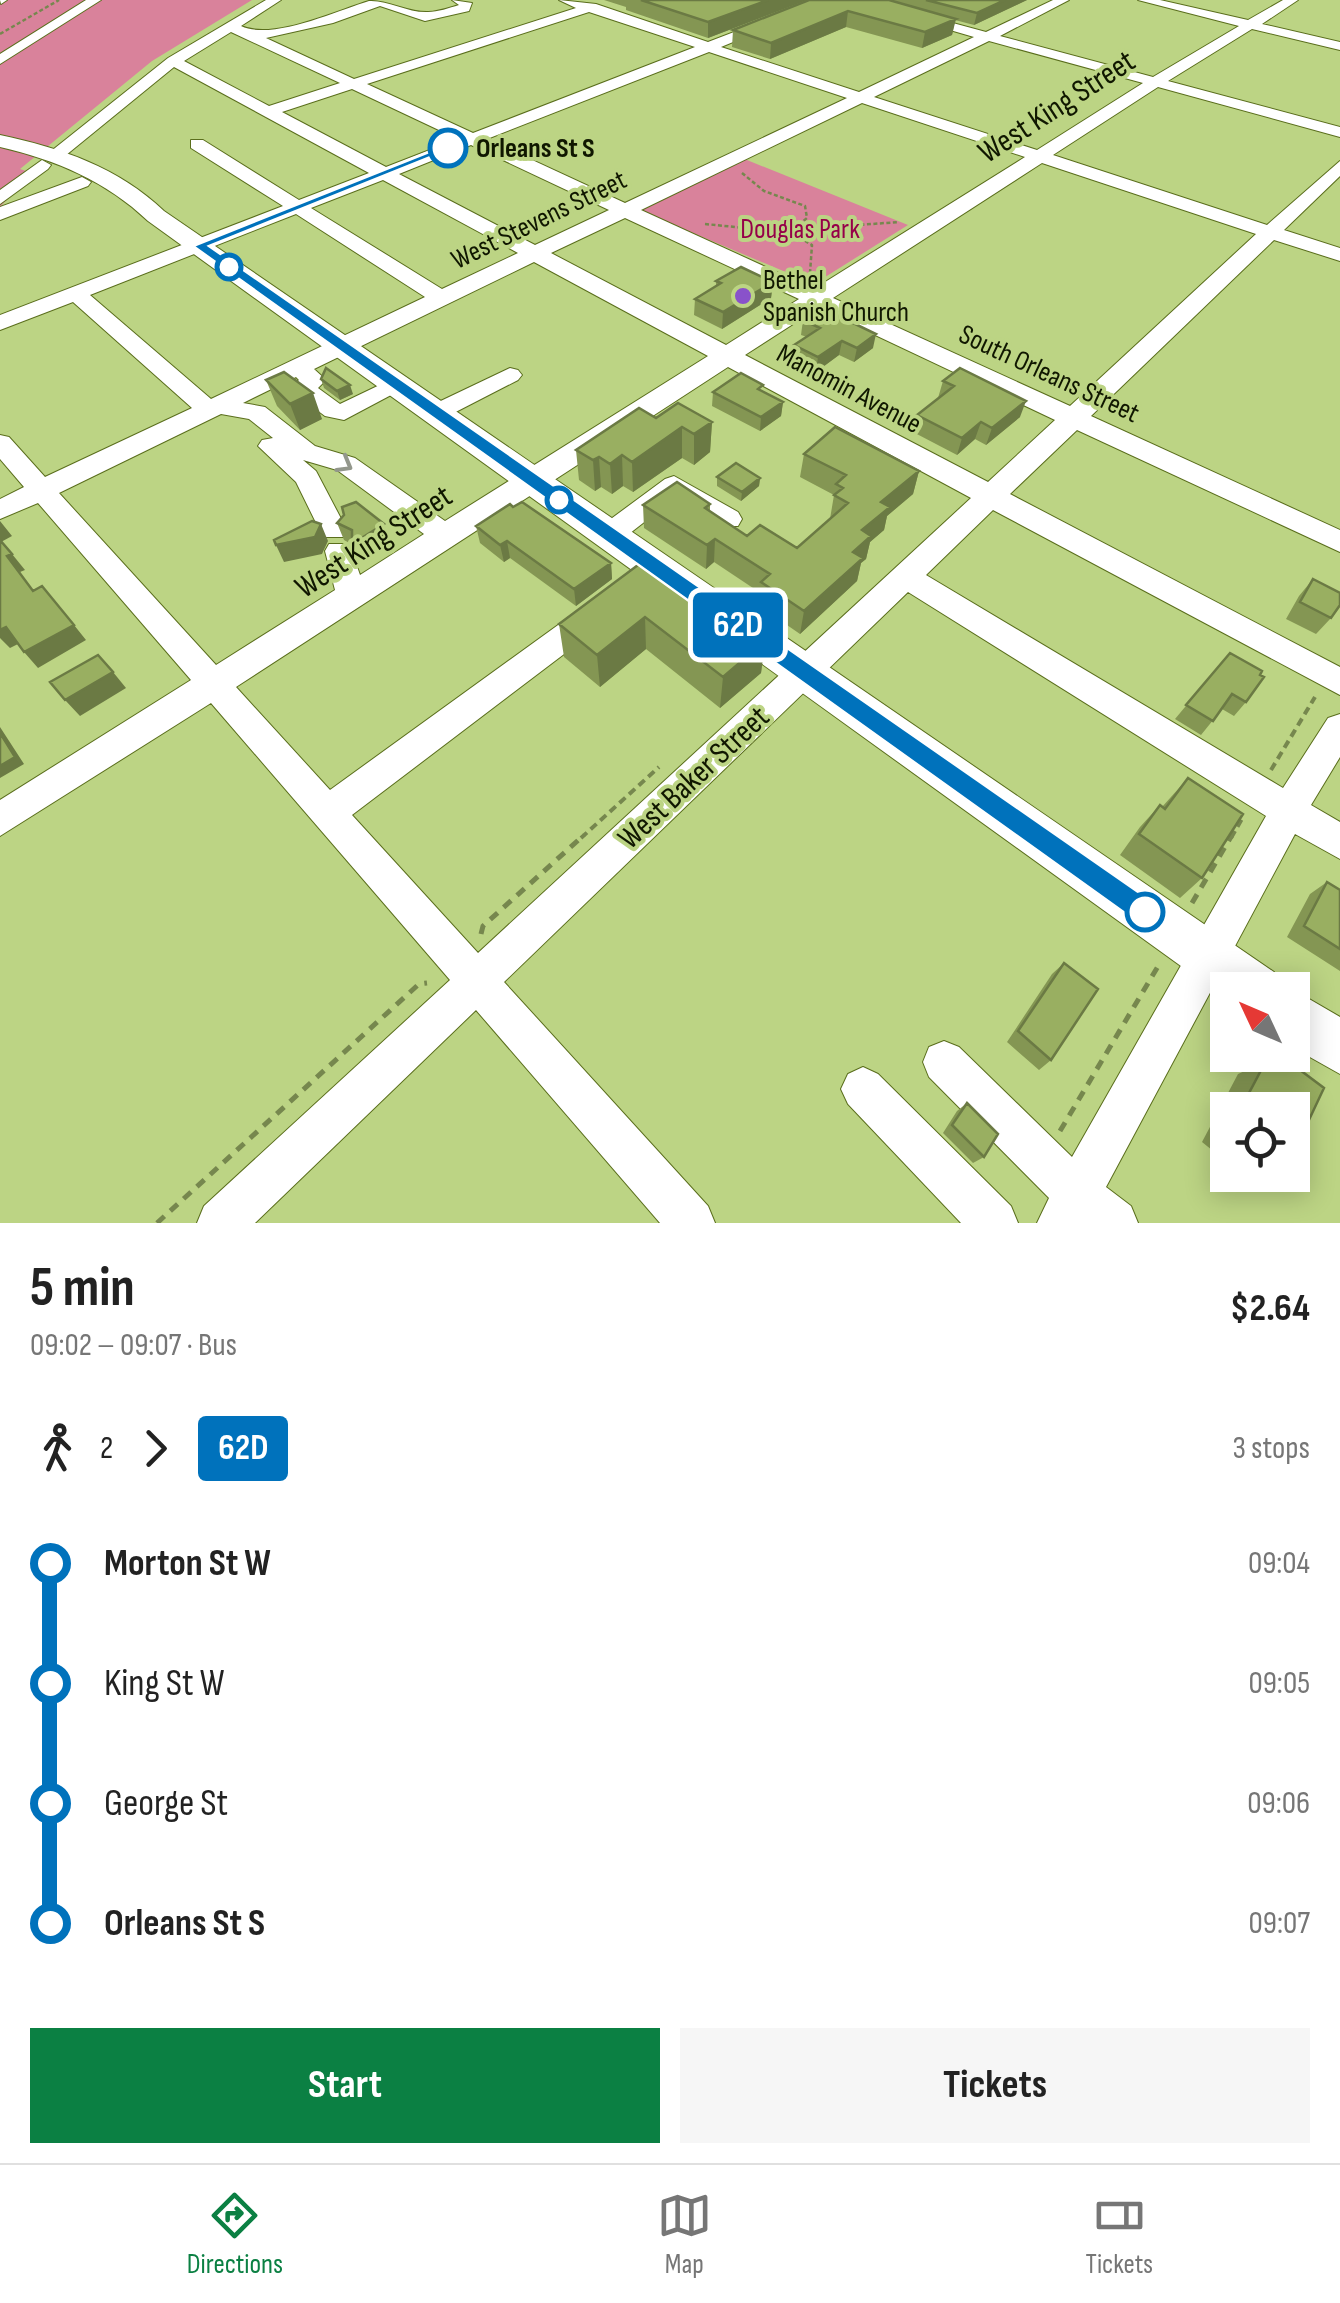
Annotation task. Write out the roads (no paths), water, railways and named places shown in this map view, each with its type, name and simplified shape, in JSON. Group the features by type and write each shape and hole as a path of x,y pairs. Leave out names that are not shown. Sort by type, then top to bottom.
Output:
{"main road":[{"path":"0,140 156,216 610,534 638,581 806,673 1230,972"},
{"path":"30,156 102,177 145,204 156,216"},
{"path":"1310,1027 1340,1048"}],"street":[{"path":"0,60 95,0"},
{"path":"0,199 30,156 172,61 274,0"},
{"path":"252,37 328,20 377,1 418,16 433,17 464,8 466,3 458,0"},
{"path":"565,0 1340,256"},
{"path":"266,112 615,0"},
{"path":"0,322 829,0"},
{"path":"854,0 1340,132"},
{"name":"West Stevens Street","path":"0,510 221,408 441,298 1063,0"},
{"path":"1144,0 1340,46"},
{"name":"West King Street","path":"1,816 727,359 816,292 939,221 1156,81 1292,0"},
{"name":"South Orleans Street","path":"228,26 623,210 816,292 1074,419 1340,542"},
{"path":"21,33 40,34"},
{"name":"Manomin Avenue","path":"172,61 1340,682"},
{"path":"197,144 441,298"},
{"name":"West Baker Street","path":"221,1223 1340,166"},
{"path":"0,214 82,182"},
{"path":"76,294 307,477 336,541 352,595"},
{"path":"299,368 314,380 302,388 334,411 344,412 396,386"},
{"path":"435,414 510,375"},
{"path":"221,408 256,412 306,452 346,464 445,535"},
{"path":"0,444 691,1223"},
{"path":"610,534 674,486 728,519"},
{"path":"904,576 1340,842"},
{"path":"327,812 638,581"},
{"path":"1069,1208 1288,811 1340,728"},
{"path":"944,1062 1042,1160 1069,1208 1114,1223"},
{"path":"863,1089 994,1223"}],"place":[{"name":"Orleans St S","path":"448,148"},
{"name":"Bethel Spanish Church","path":"743,296"}],"park label":[{"name":"Douglas Park","path":"800,229"}]}
